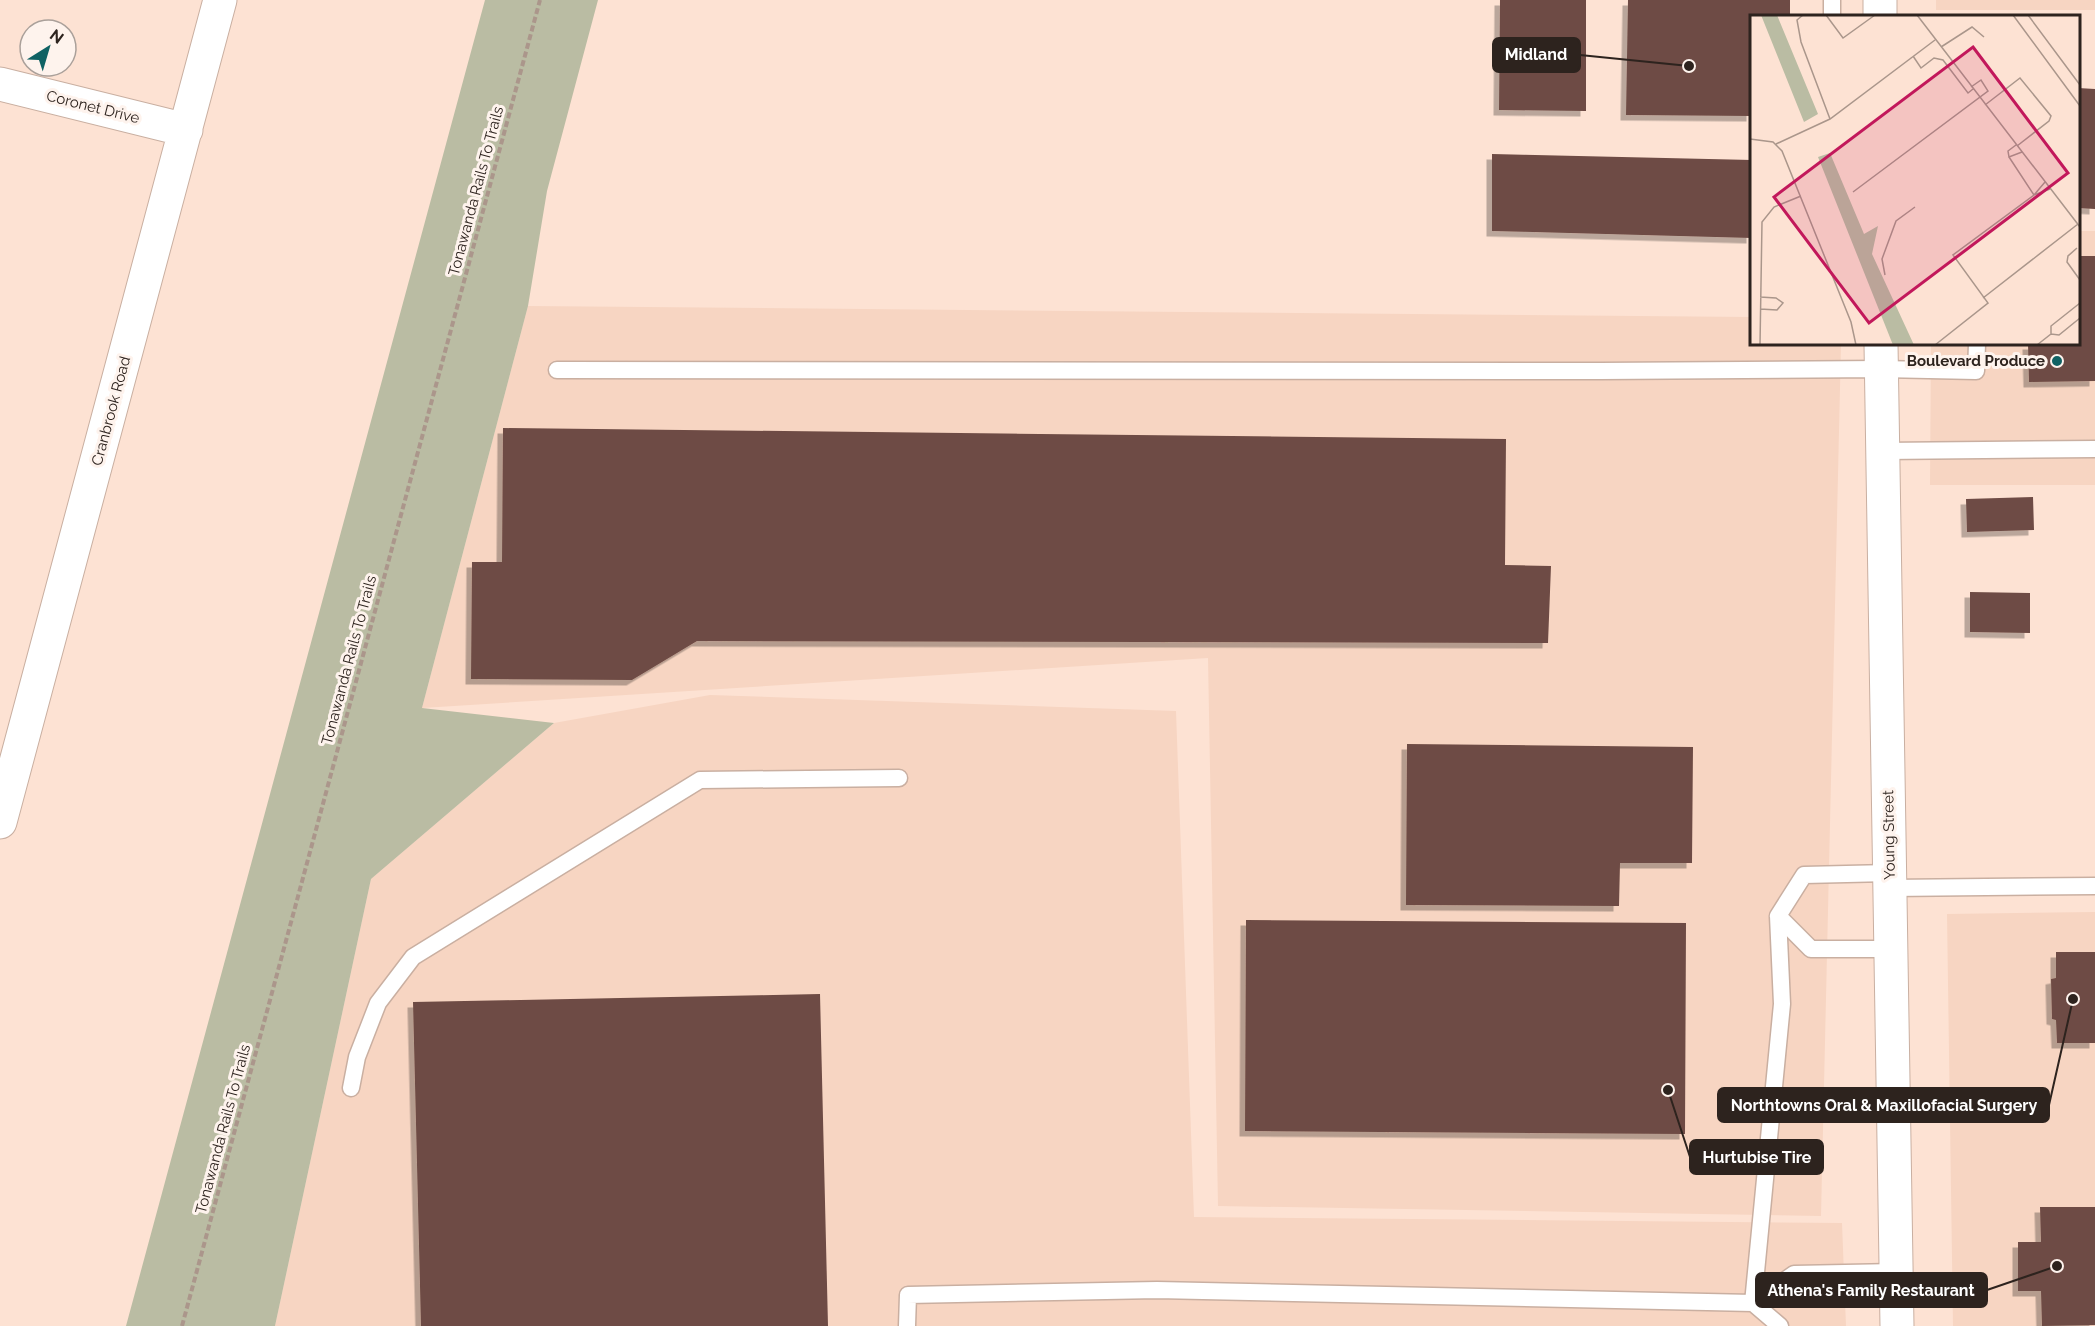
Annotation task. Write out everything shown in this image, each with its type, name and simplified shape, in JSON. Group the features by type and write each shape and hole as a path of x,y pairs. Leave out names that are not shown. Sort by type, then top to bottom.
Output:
{"street":[{"name":"Cranbrook Road","path":"0,822 220,0"},
{"name":"Coronet Drive","path":"0,84 186,130"},
{"name":"Young Street","path":"1881,356 1897,1326"}],"lane":[{"path":"557,370 1613,371 1881,356 1976,371 1977,345"},
{"path":"1883,451 2095,449"},
{"path":"351,1088 357,1057 378,1003 412,957 700,780 899,778"},
{"path":"1753,1304 1782,1004 1778,916 1804,874 1889,880 2095,886"},
{"path":"1778,916 1810,949 1891,949"},
{"path":"908,1326 908,1295 1157,1290 1753,1304 1794,1274 1896,1272"},
{"path":"1753,1304 1780,1326"}],"path":[{"name":"Tonawanda Rails To Trails","path":"182,1326 540,0"}],"shaded area":[{"path":"1936,0 2095,0 2095,10 1936,10"},
{"path":"2080,231 2095,231 2095,485 1930,485 1931,345 2080,345"},
{"path":"528,306 1750,317 1750,345 1841,345 1821,1216 1218,1206 1208,658 422,708"},
{"path":"710,695 1176,711 1194,1217 1842,1223 1846,1326 275,1326 371,879 554,723"},
{"path":"2095,912 2095,1326 1953,1326 1947,914"}],"green space":[{"path":"485,0 598,0 547,191 528,306 422,708 554,723 371,879 275,1326 126,1326"}],"building":[{"path":"1500,0 1586,0 1586,111 1499,110"},
{"path":"1628,0 1790,0 1790,15 1750,15 1750,116 1626,115"},
{"path":"2080,88 2095,89 2095,209 2080,208"},
{"path":"1492,154 1750,160 1750,238 1492,231"},
{"path":"2080,256 2095,256 2095,381 2029,382 2028,345 2080,345"},
{"path":"503,428 1506,439 1505,565 1551,566 1548,643 697,641 632,680 471,679 472,562 502,562"},
{"path":"2033,497 2034,530 1967,532 1966,499"},
{"path":"1970,592 2030,593 2030,633 1970,632"},
{"path":"1407,744 1693,747 1692,863 1620,863 1619,906 1406,905"},
{"path":"1246,920 1686,923 1685,1134 1245,1131"},
{"path":"2056,952 2095,952 2095,1043 2057,1043 2056,1020 2052,1019 2051,979 2056,978"},
{"path":"820,994 828,1326 421,1326 413,1002"},
{"path":"2040,1207 2095,1207 2095,1325 2042,1326 2041,1291 2018,1291 2018,1242 2041,1242"}],"place":[{"name":"Midland","path":"1689,66"},
{"name":"Boulevard Produce","path":"2057,361"},
{"name":"Northtowns Oral & Maxillofacial Surgery","path":"2073,999"},
{"name":"Hurtubise Tire","path":"1668,1090"},
{"name":"Athena's Family Restaurant","path":"2057,1266"}]}
